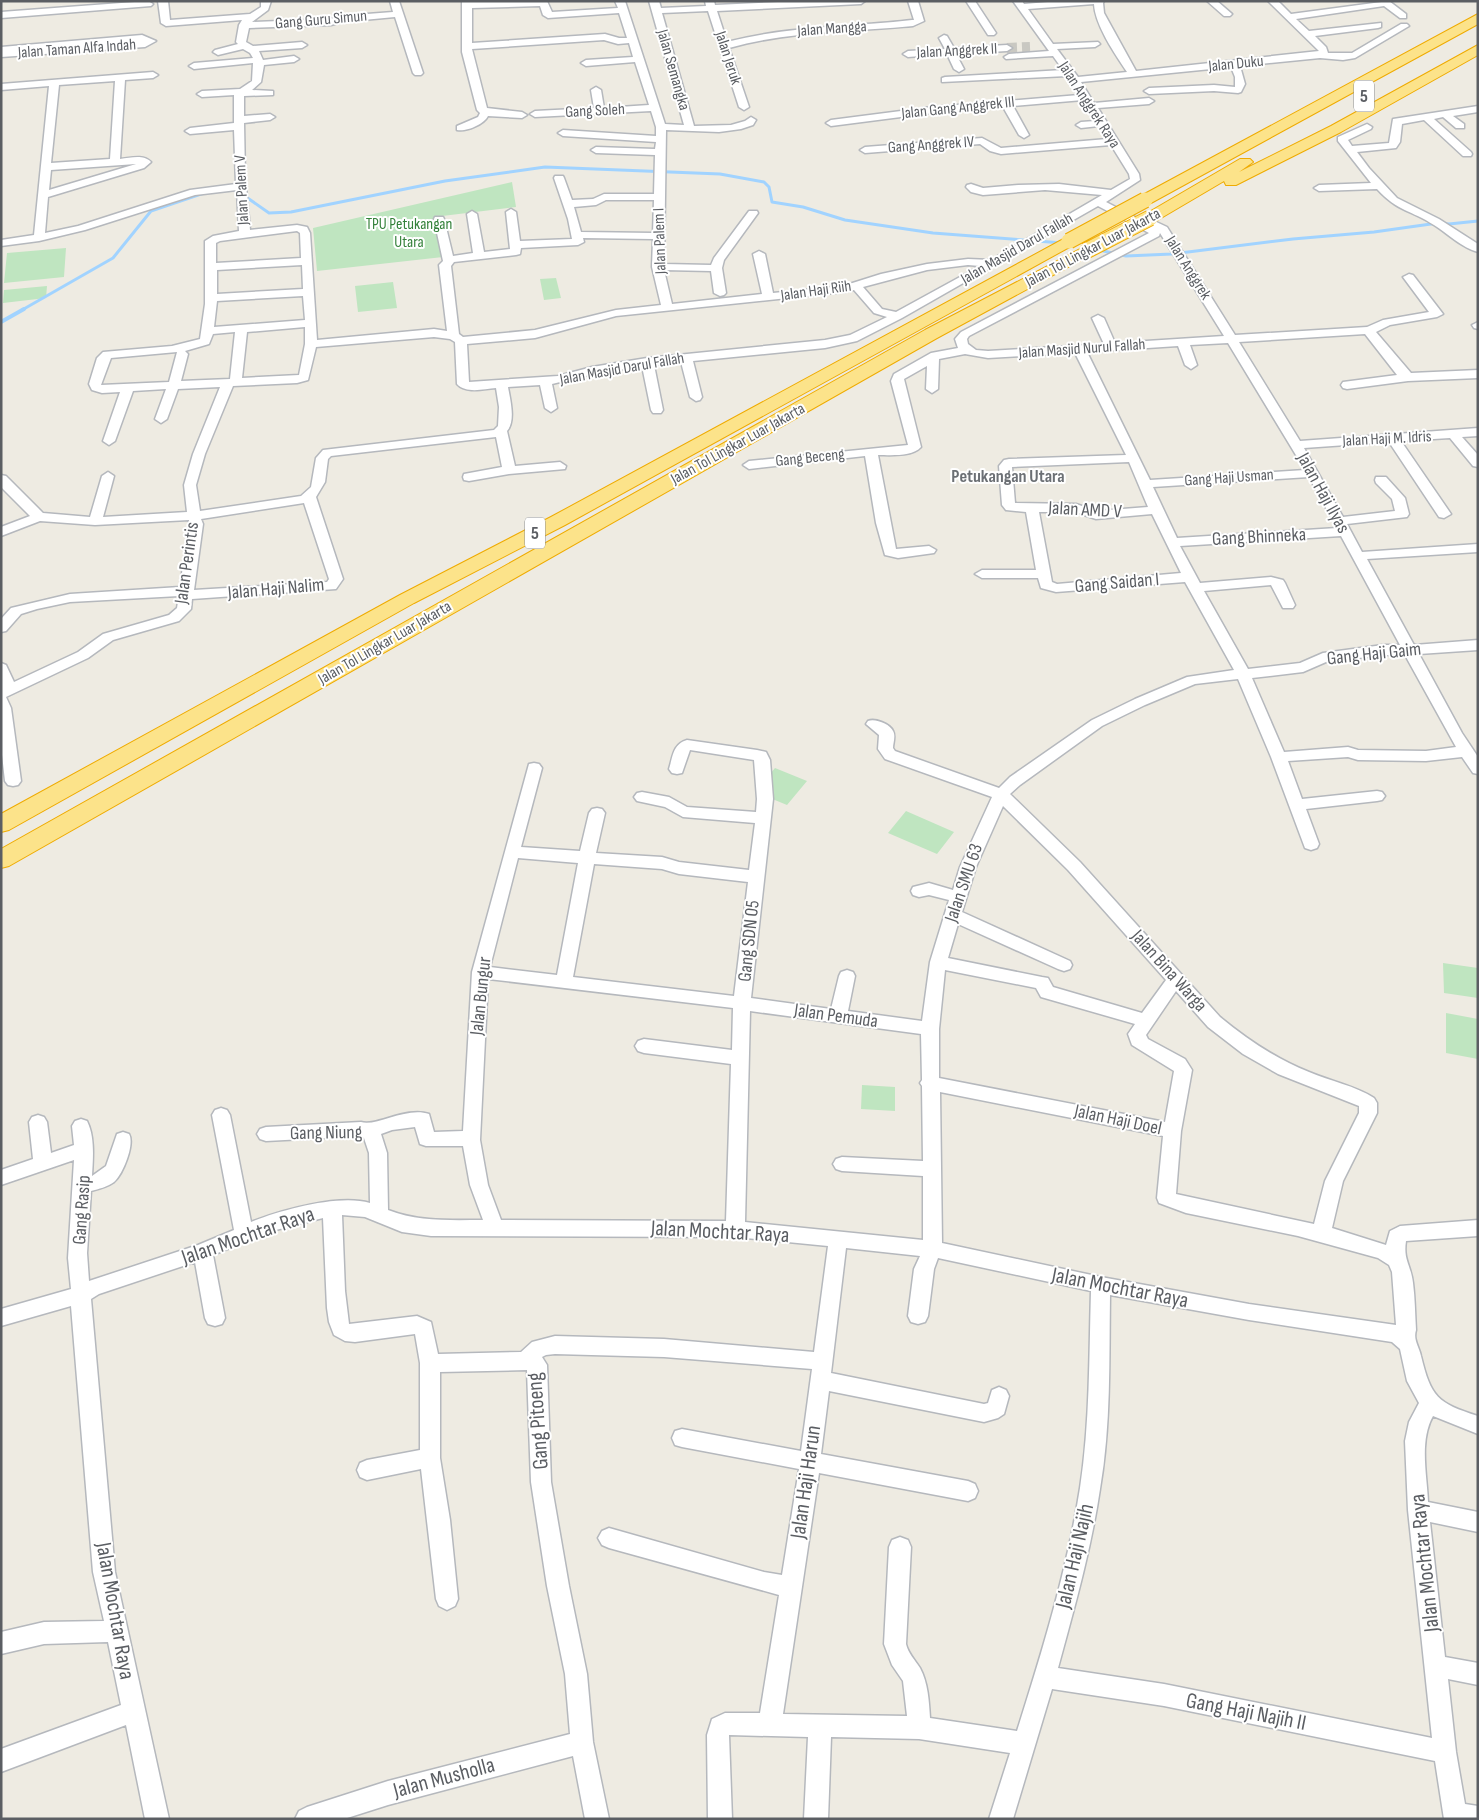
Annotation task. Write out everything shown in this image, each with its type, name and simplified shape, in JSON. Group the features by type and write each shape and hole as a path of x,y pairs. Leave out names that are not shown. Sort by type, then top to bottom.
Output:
{"highway":[{"name":"Jalan Tol Lingkar Luar Jakarta","path":"1,824 407,599 558,521 1478,18"},
{"name":"5","path":"1349,105 1478,33"},
{"path":"1254,139 1259,129 1417,34"},
{"path":"1150,218 1223,186 1336,129 1478,49"},
{"name":"Jalan Tol Lingkar Luar Jakarta","path":"1,860 931,334 1150,218 1250,159 1323,119"}],"street":[{"name":"Gang Guru Simun","path":"163,1 166,23 247,21 331,22 341,19 398,14"},
{"path":"241,92 256,82 258,61 241,42 247,21 262,12 266,1"},
{"path":"394,1 418,73"},
{"name":"Jalan Jeruk","path":"744,106 710,5 862,1"},
{"name":"Jalan Mangga","path":"725,46 751,38 794,31 913,23 919,21 920,18 913,1"},
{"path":"970,1 990,33"},
{"path":"1019,4 1099,1 1099,14 1121,56 1133,74"},
{"path":"1211,1 1227,14"},
{"path":"1272,1 1323,49 1324,52 1320,55"},
{"path":"1290,17 1384,2"},
{"name":"Jalan Duku","path":"945,80 967,86 1072,76 1133,74 1320,55 1343,57 1355,55 1403,21 1384,2"},
{"path":"522,115 485,112 482,110 467,52 467,3 544,3 548,15 621,5"},
{"path":"1,15 148,4"},
{"name":"Jalan Anggrek Raya","path":"1019,4 1072,76 1136,177 1132,182 1100,201"},
{"name":"Jalan Palem I","path":"621,5 660,127 660,236 658,267 667,306"},
{"name":"Jalan Semangka","path":"690,129 655,6 710,5"},
{"path":"1308,34 1378,25"},
{"path":"468,46 605,37 618,41 633,40"},
{"name":"Jalan Taman Alfa Indah","path":"1,50 142,38 150,41 145,44 1,54"},
{"path":"944,38 959,69"},
{"path":"1030,47 1051,49 1095,44"},
{"path":"218,52 247,48 302,45"},
{"name":"Jalan Anggrek II","path":"908,54 1051,49"},
{"path":"194,66 294,59"},
{"path":"586,63 639,59"},
{"path":"1088,101 1218,88 1238,90 1241,84 1240,76 1234,64"},
{"path":"1,87 153,75"},
{"path":"115,161 120,78"},
{"path":"39,238 54,84"},
{"path":"967,86 977,107"},
{"path":"596,90 600,111"},
{"name":"Jalan Palem V","path":"241,92 239,95 239,123 245,234 300,228 305,233 311,344"},
{"path":"202,94 270,93"},
{"name":"Jalan Gang Anggrek III","path":"831,123 932,110 1006,104 1088,101"},
{"path":"1006,104 1024,135"},
{"path":"1350,150 1392,146 1395,142 1397,121 1478,109"},
{"name":"Gang Soleh","path":"535,114 600,111 656,112"},
{"path":"461,128 482,119 485,112"},
{"path":"619,118 656,112"},
{"path":"1445,114 1460,126"},
{"path":"190,131 270,117"},
{"path":"1426,117 1467,154"},
{"path":"660,127 690,129 740,126 749,123 751,120"},
{"path":"1081,125 1102,124"},
{"path":"1367,127 1342,139 1380,186 1402,206 1435,221 1478,249"},
{"path":"563,133 660,139"},
{"name":"Gang Anggrek IV","path":"865,150 985,142 994,149 1001,151 1114,142"},
{"path":"955,143 959,154"},
{"path":"596,150 660,152"},
{"path":"887,159 900,158"},
{"path":"42,195 140,166 146,162 139,160 115,161 46,167"},
{"path":"516,245 578,242 559,178"},
{"path":"1319,188 1380,186"},
{"path":"971,187 981,192 1016,188 1088,188 1113,193"},
{"path":"1,243 39,238 117,218 194,192 242,188"},
{"path":"568,204 596,202 604,197 659,197"},
{"path":"965,350 961,344 961,339 966,334 1155,234 1154,231 1100,201"},
{"name":"Jalan Anggrek","path":"1100,201 1163,229 1231,338"},
{"name":"Jalan Masjid Darul Fallah","path":"502,384 573,378 592,371 647,362 840,341 866,334 1100,201"},
{"path":"448,262 457,258 516,252 511,212"},
{"path":"720,293 716,268 718,260 753,212"},
{"path":"472,214 479,256"},
{"path":"1,532 39,517 95,521 195,516 275,505 310,497 318,489 322,458 327,452 484,436 501,431 504,428 505,407 502,384 463,384 444,270 448,262 439,219"},
{"path":"245,234 212,239 211,298 208,331 205,340 198,344 113,353 104,356 95,384 96,387 102,389 232,383 304,377 311,344 434,333 457,339 535,334 616,313 667,306"},
{"path":"576,234 660,236"},
{"path":"759,254 768,297"},
{"path":"212,267 307,261"},
{"name":"Jalan Haji Riih","path":"667,306 844,289 885,276 927,268 968,262 993,263"},
{"path":"658,267 716,268"},
{"path":"1408,377 1402,374 1368,332 1387,322 1437,314 1409,277"},
{"path":"857,286 878,311 898,316"},
{"path":"211,298 309,292"},
{"path":"1098,318 1111,347"},
{"path":"208,331 311,323"},
{"name":"Jalan Perintis","path":"4,695 83,655 108,637 174,618 184,609 195,516 190,497 193,472 232,383 240,328"},
{"name":"Jalan Masjid Nurul Fallah","path":"965,350 980,354 994,354 1318,332 1368,332"},
{"name":"Jalan Haji Ilyas","path":"1231,338 1313,473 1357,556 1411,650 1444,714 1478,769"},
{"path":"1183,342 1192,365"},
{"name":"Jalan AMD V","path":"1078,349 1134,458 1156,510 1192,583 1243,673 1298,805 1311,844"},
{"name":"Gang Beceng","path":"749,465 905,450 915,447 897,378 932,357 965,350"},
{"path":"161,419 179,371 182,354"},
{"path":"686,357 696,397"},
{"path":"932,357 932,389"},
{"path":"647,362 657,410"},
{"path":"1347,384 1408,377 1478,374"},
{"path":"545,381 551,408"},
{"path":"109,442 128,387"},
{"path":"501,431 509,470"},
{"name":"Jalan Haji M. Idris","path":"1295,445 1478,432"},
{"path":"1454,435 1478,463"},
{"path":"1393,438 1444,514"},
{"name":"Gang Beceng","path":"871,452 890,552 898,554 929,550"},
{"path":"1032,508 1012,507 1009,505 1005,466 1009,463 1134,458"},
{"path":"469,477 509,470 560,466"},
{"name":"Gang Haji Usman","path":"1145,484 1313,473"},
{"path":"95,521 108,476"},
{"path":"1,479 39,517"},
{"name":"Gang Bhinneka","path":"1173,542 1342,527 1402,514 1398,498 1381,480"},
{"name":"Jalan Haji Nalim","path":"1,628 16,612 44,603 70,598 128,593 187,593 331,586 336,580 310,497"},
{"name":"Jalan AMD V","path":"1045,579 1032,508 1076,508 1096,515 1156,510"},
{"path":"1357,556 1478,548"},
{"name":"Gang Saidan I","path":"982,574 1045,579 1056,588 1271,581 1278,583 1288,606"},
{"name":"Gang Haji Gaim","path":"1243,673 1303,667 1323,658 1383,650 1478,645"},
{"path":"1,668 13,781"},
{"name":"Jalan SMU 63","path":"918,1316 924,1269 932,1249 930,1029 938,962 978,842 1001,794 1015,781 1097,723 1192,680 1243,673"},
{"path":"873,724 888,733 885,750 890,754 1001,794"},
{"name":"Gang SDN 05","path":"677,770 683,747 686,746 761,756 765,799 742,1003 735,1229"},
{"path":"1279,758 1348,752 1372,756 1426,756 1466,751"},
{"name":"Jalan Bungur","path":"495,1227 480,1193 473,1165 471,1138 480,972 534,768"},
{"name":"Jalan Bina Warga","path":"1001,794 1074,866 1214,1022 1237,1042 1258,1057 1280,1068 1368,1103 1368,1113 1334,1181 1321,1234"},
{"path":"1298,805 1377,796"},
{"path":"642,797 665,801 683,812 762,818"},
{"path":"564,982 597,813"},
{"path":"511,852 662,863 679,868 756,877"},
{"path":"919,891 929,889 958,898"},
{"path":"953,915 1064,965"},
{"path":"938,962 1042,983 1047,992 1147,1021"},
{"name":"Jalan Pemuda","path":"480,972 742,1003 930,1029"},
{"path":"838,1016 847,976"},
{"path":"1172,1131 1183,1070 1179,1064 1145,1046 1138,1040 1136,1034 1176,979"},
{"path":"644,1046 741,1058"},
{"name":"Jalan Haji Doel","path":"930,1083 1172,1131 1165,1192 1168,1200 1321,1234 1394,1256"},
{"path":"221,1115 244,1234"},
{"path":"368,1130 391,1123 423,1119 426,1139 471,1138"},
{"path":"38,1122 43,1163"},
{"name":"Gang Rasip","path":"80,1126 84,1149 79,1246 79,1279 82,1294"},
{"name":"Gang Niung","path":"266,1134 368,1130 374,1136 378,1153 379,1210"},
{"path":"82,1187 108,1176 114,1170 123,1147 123,1139"},
{"path":"1,1178 84,1149"},
{"path":"842,1164 932,1168"},
{"name":"Jalan Mochtar Raya","path":"157,1819 104,1572 81,1306 82,1294 93,1288 203,1251 290,1218 332,1208 352,1207 379,1210 402,1224 413,1227 735,1229 932,1249 1101,1285 1248,1312 1396,1334 1404,1337"},
{"path":"332,1208 336,1304 339,1324 342,1330 346,1333 355,1333 421,1325 426,1334 430,1363 430,1458 439,1520 447,1599"},
{"path":"1478,1228 1400,1234 1397,1237 1394,1256 1402,1271 1406,1330 1404,1337 1409,1344 1417,1381 1430,1402 1452,1416 1478,1425"},
{"name":"Jalan Haji Harun","path":"770,1724 810,1462 838,1239"},
{"path":"203,1251 215,1318"},
{"name":"Jalan Haji Najih","path":"1001,1819 1045,1677 1077,1554 1090,1490 1097,1430 1101,1285"},
{"path":"1,1318 82,1294"},
{"path":"528,1361 530,1355 540,1348 555,1345 664,1348 821,1370 984,1413 991,1412 997,1408 999,1396"},
{"name":"Gang Pitoeng","path":"430,1363 534,1361 537,1369 541,1482 558,1586 576,1674 582,1742"},
{"name":"Jalan Mochtar Raya","path":"1430,1402 1419,1422 1415,1441 1418,1510 1445,1752 1455,1816"},
{"path":"682,1438 968,1491"},
{"path":"367,1470 430,1458"},
{"path":"1418,1510 1478,1522"},
{"path":"609,1538 764,1582 791,1587"},
{"path":"900,1546 895,1644 899,1657 914,1683 919,1728"},
{"path":"1,1643 23,1636 71,1630 117,1632"},
{"path":"1436,1666 1478,1674"},
{"name":"Gang Haji Najih II","path":"1045,1677 1164,1695 1445,1752"},
{"path":"1,1762 134,1711"},
{"path":"720,1819 718,1735 720,1727 725,1724 919,1728 1025,1744"},
{"path":"816,1819 820,1726"},
{"path":"582,1742 597,1819"},
{"name":"Jalan Musholla","path":"307,1819 388,1793 582,1742"},
{"path":"1455,1816 1478,1818"}],"green space":[{"name":"TPU Petukangan Utara","path":"512,182 516,207 434,217 443,257 317,271 313,228"},
{"path":"66,248 64,277 4,283 7,253"},
{"path":"556,278 561,298 544,300 540,279"},
{"path":"393,282 397,308 358,312 355,286"},
{"path":"47,286 46,298 3,303 4,290"},
{"path":"775,768 807,781 787,805 755,792"},
{"path":"906,811 954,832 937,854 888,833"},
{"path":"1443,963 1478,968 1478,998 1444,993"},
{"path":"1446,1013 1478,1019 1478,1059 1446,1053"},
{"path":"862,1085 895,1087 895,1111 861,1109"}],"waterway":[{"path":"229,190 236,190 269,213 291,212 445,181 545,167 720,174 764,182 769,187 772,202 803,207 845,220 933,233 1063,243"},
{"path":"22,310 113,258 151,211 204,193"},
{"path":"1099,250 1126,256 1172,254 1293,239 1374,232 1438,223 1449,224 1478,221"},
{"path":"1,322 24,309"}],"tunnel":[{"path":"1007,48 1030,47"}],"district":[{"name":"Petukangan Utara","path":"1008,476"}]}
